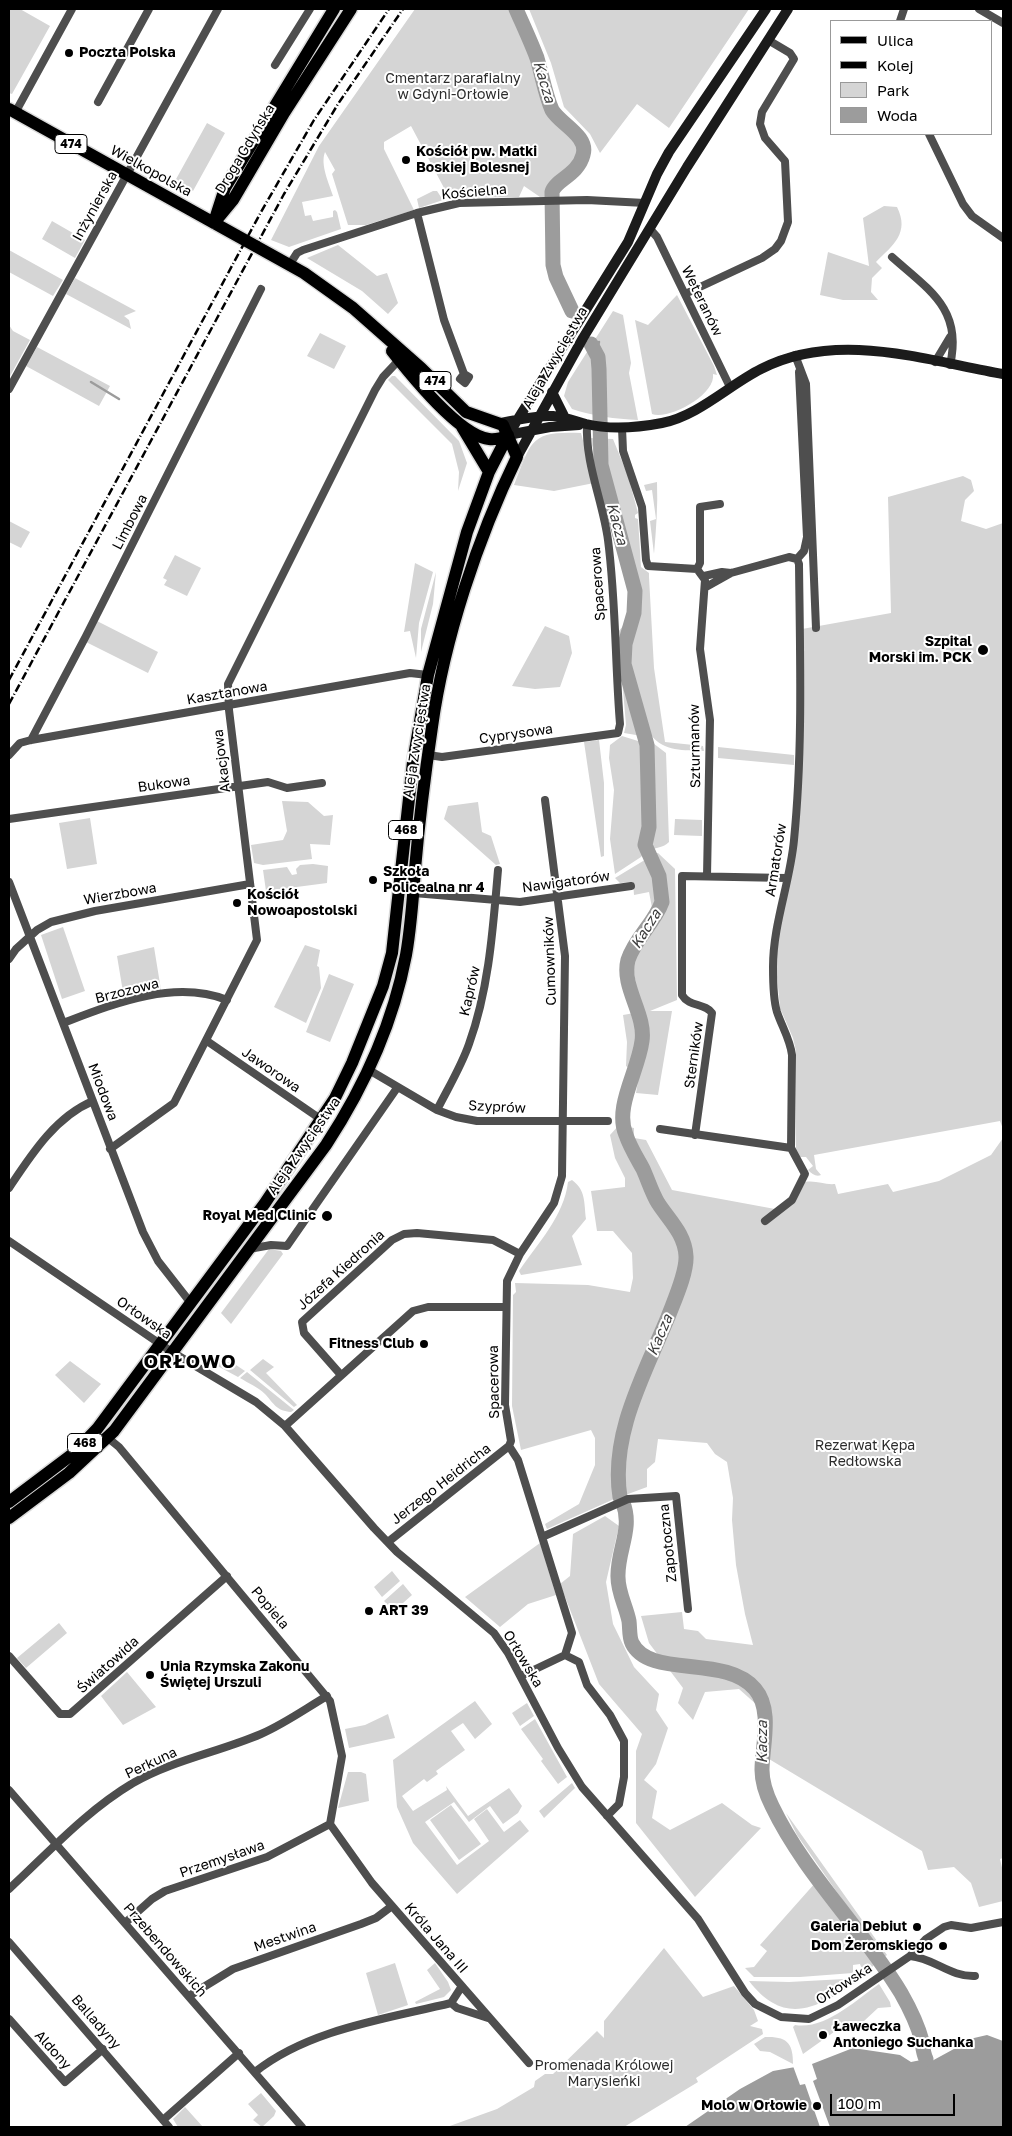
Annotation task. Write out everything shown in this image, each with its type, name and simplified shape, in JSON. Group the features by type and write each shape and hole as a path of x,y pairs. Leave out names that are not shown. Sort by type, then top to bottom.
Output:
{"main road":[{"name":"Droga Gdyńska","path":"214,223 222,194 334,9"},
{"name":"Droga Gdyńska","path":"214,223 234,200 290,104 351,9"},
{"name":"Aleja Zwycięstwa","path":"9,1502 54,1469 86,1441 265,1203 322,1120 352,1063 388,970 395,937 413,762 428,675 460,554 489,472 508,436 628,242 644,203 669,152 766,9"},
{"name":"Aleja Zwycięstwa","path":"9,1518 69,1473 108,1438 326,1145 354,1100 382,1039 397,995 406,956 428,755 437,696 463,598 485,529 538,416 650,229 788,9"},
{"path":"752,30 768,40"},
{"name":"Wielkopolska","path":"12,111 290,264 340,297 421,368 466,412 479,418 500,423 538,416 565,418 588,424"},
{"name":"Wielkopolska","path":"375,329 399,360 440,406 461,425 488,439 508,436"},
{"path":"518,420 527,429 531,430 588,424 622,428 665,422 695,409 761,369 795,355 832,349 859,350 1003,374"},
{"path":"552,392 565,418"},
{"path":"500,423 508,436 517,458"},
{"name":"Wielkopolska","path":"461,425 489,472"},
{"name":"474","path":"508,436 531,430"}],"street":[{"path":"12,111 72,9"},
{"path":"98,102 149,9"},
{"name":"Inżynierska","path":"9,389 218,9"},
{"path":"275,66 310,9"},
{"path":"980,9 1003,23"},
{"path":"685,294 770,254 781,241 788,222 785,161 764,138 760,124 762,112 794,59 790,53 768,40"},
{"path":"929,135 963,204 972,216 1003,238"},
{"name":"Kościelna","path":"290,264 297,253 303,250 417,214 459,203 557,200 644,203"},
{"path":"417,214 444,320 464,374"},
{"name":"Weteranów","path":"650,229 657,236 730,387"},
{"path":"892,257 942,304 951,320 950,365"},
{"name":"Limbowa","path":"9,755 20,743 31,740 83,643 261,289"},
{"path":"935,362 948,342 952,330"},
{"path":"706,587 731,573 789,558 796,559 804,551 806,537 798,369 795,355"},
{"name":"Akacjowa","path":"110,1149 174,1103 257,940 227,691 234,669 375,390 383,377 399,360"},
{"path":"798,369 806,384 816,628"},
{"name":"Spacerowa","path":"588,424 586,443 604,516 610,558 620,724 618,733 606,734"},
{"path":"622,428 623,452 642,507 648,566 697,569 704,576 722,572 731,573"},
{"path":"697,569 700,563 700,507 720,504"},
{"name":"Armatorów","path":"791,1148 791,1044 776,1010 773,965 776,935 794,843 796,813 799,572 796,559"},
{"path":"799,572 814,571"},
{"name":"Szturmanów","path":"704,576 706,587 700,649 710,720 707,876"},
{"name":"Kasztanowa","path":"31,740 410,673 428,675"},
{"name":"Cyprysowa","path":"428,755 442,757 606,734"},
{"name":"Bukowa","path":"9,819 268,782 287,788 322,783"},
{"name":"Cumowników","path":"545,800 559,897 565,956 564,1122"},
{"name":"Kaprów","path":"437,1110 469,1044 480,1004 490,960 498,870"},
{"name":"Sterników","path":"695,1135 712,1013 708,1008 690,1003 682,995 682,876 707,876"},
{"path":"707,876 786,878"},
{"name":"Miodowa","path":"9,882 134,1213 153,1253 190,1302"},
{"name":"Wierzbowa","path":"9,959 43,925 76,915 250,884"},
{"name":"Nawigatorów","path":"414,893 520,902 631,886"},
{"name":"Brzozowa","path":"63,1023 118,1003 158,995 196,993 227,1000"},
{"name":"Jaworowa","path":"207,1041 322,1120"},
{"name":"Szyprów","path":"369,1070 437,1110 456,1118 477,1121 608,1121"},
{"path":"249,1249 271,1245 287,1246 398,1088"},
{"path":"9,1188 31,1155 52,1130 78,1109 93,1101"},
{"name":"Spacerowa","path":"564,1122 560,1189 554,1203 509,1272 505,1307 505,1405 511,1441 509,1446 518,1460 571,1628 571,1638 565,1655"},
{"path":"660,1129 791,1148 805,1174 792,1200 765,1220"},
{"name":"Józefa Kiedronia","path":"341,1375 304,1333 302,1322 398,1236 411,1233 493,1240 520,1254"},
{"name":"Orłowska","path":"9,1241 172,1352 256,1402 285,1426 388,1542 494,1633 508,1652 566,1762 582,1787 698,1919 745,1993 764,2010 787,2018 809,2019 832,2009 910,1956 926,1939 944,1927 951,1925 971,1928 1003,1922"},
{"path":"285,1426 413,1311 428,1308 505,1307"},
{"name":"Popiela","path":"108,1438 119,1447 327,1696 332,1706 342,1756 330,1824"},
{"name":"Jerzego Heidricha","path":"388,1542 509,1446"},
{"name":"Zapotoczna","path":"542,1537 628,1498 676,1496 688,1609"},
{"name":"Światowida","path":"9,1656 60,1714 70,1714 227,1576"},
{"path":"521,1676 565,1655 579,1662 587,1685 610,1714 624,1741 624,1777 619,1804 607,1816"},
{"name":"Perkuna","path":"9,1889 92,1813 133,1783 168,1766 261,1734 327,1696"},
{"name":"Przebendowskich","path":"9,1790 302,2127"},
{"name":"Króla Jana III","path":"330,1824 358,1865 392,1906 529,2063"},
{"name":"Przemysława","path":"125,1923 152,1899 165,1891 267,1858 330,1824"},
{"name":"Mestwina","path":"189,1996 233,1969 361,1924 376,1918 392,1906"},
{"name":"Balladyny","path":"9,1942 169,2127"},
{"path":"910,1956 920,1957 954,1974 975,1976"},
{"path":"451,2003 462,1986"},
{"path":"255,2072 285,2053 342,2031 451,2003 477,2016 488,2018"},
{"name":"Aldony","path":"9,2019 65,2082 103,2049"},
{"path":"163,2120 239,2053"}],"green space":[{"path":"9,9 20,9 50,26 12,94 9,93"},
{"name":"Cmentarz parafialny w Gdyni-Orłowie","path":"415,9 512,9 533,60 550,110 555,119 582,147 581,157 577,165 555,184 549,197 540,197 524,186 519,197 448,198 411,126 384,142 384,149 414,210 366,225 348,225 332,174 335,170 325,152 324,168 333,196 302,202 305,216 311,215 313,221 333,217 333,211 335,210 341,229 289,247 271,240 319,146"},
{"path":"529,9 749,9 669,128 637,104 600,153 590,134 564,107 551,63"},
{"path":"207,123 225,133 193,191 175,181"},
{"path":"437,191 443,200 419,208 417,199"},
{"path":"884,206 897,207 902,224 901,231 894,244 876,262 882,268 872,278 871,292 878,300 843,300 820,295 828,252 869,266 863,218"},
{"path":"52,221 85,240 75,258 42,239"},
{"path":"338,245 377,276 387,273 398,303 388,314 362,291 307,258"},
{"path":"9,250 63,280 53,296 9,272"},
{"path":"75,278 136,311 124,316 129,320 131,329 66,294"},
{"path":"677,295 717,375 713,374 712,382 700,397 680,410 660,415 652,414 635,320 648,325"},
{"path":"613,311 623,315 631,363 629,373 638,420 604,417 572,409 564,396 568,382"},
{"path":"9,325 13,331 30,340 9,378"},
{"path":"320,333 346,346 334,369 307,356"},
{"path":"37,347 110,386 99,406 26,366"},
{"path":"395,376 459,441 467,463 458,491 459,472 452,444 388,380"},
{"path":"581,433 594,483 554,491 514,485 525,458 535,441 552,434"},
{"path":"590,438 613,439 628,476 638,513 635,515 635,518 638,519 641,567 649,573 654,668 665,742 703,746 704,751 675,749 662,745 651,735 646,736 628,670 627,651 639,615 637,584 628,560 624,560 619,552 613,519"},
{"path":"963,476 971,480 974,491 965,500 961,521 986,529 1003,523 1003,1129 1000,1121 814,1155 816,1169 821,1175 819,1176 808,1170 813,1166 806,1157 799,1157 796,1152 796,1051 793,1038 780,1008 776,966 778,937 795,854 802,629 891,613 888,497"},
{"path":"657,482 657,509 654,554 650,521 656,519 652,490 646,491 644,485"},
{"path":"9,521 30,532 21,548 9,542"},
{"path":"175,555 201,568 187,596 164,585 167,580 163,578"},
{"path":"415,563 433,572 419,623 416,658 410,631 404,632"},
{"path":"436,572 433,604 421,652 421,629"},
{"path":"628,620 623,643 622,662 642,736 624,733 626,725 618,632"},
{"path":"97,621 158,652 148,673 86,642"},
{"path":"545,626 569,636 572,653 560,687 535,689 512,686"},
{"path":"622,736 638,741 642,740 646,826 643,845 645,852 641,857 615,874 610,839 614,790 609,758 610,745"},
{"path":"599,740 604,783 604,856 601,857 584,742"},
{"path":"649,740 666,753 669,842 649,851 647,844 650,830 651,804"},
{"path":"718,747 794,755 794,765 718,758"},
{"path":"282,801 308,802 324,816 333,815 330,845 310,844 312,859 263,865 254,863 251,845 283,840 287,831"},
{"path":"478,802 482,832 491,836 500,864 496,865 444,819 448,806"},
{"path":"90,818 97,864 67,869 59,823"},
{"path":"675,819 702,820 702,836 674,835"},
{"path":"658,853 675,869 677,1000 650,1011 672,1011 658,1095 636,1093 639,1075 626,1066 627,1042 623,1015 640,1012 633,965 634,955 663,910 664,903 660,874 651,856"},
{"path":"648,858 657,877 660,891 659,905 656,912 653,913 649,892 634,895 633,882 620,883 615,878"},
{"path":"300,865 328,866 327,883 266,891 263,870 287,867 292,875 297,874 296,869"},
{"path":"63,927 85,991 62,999 41,935"},
{"path":"305,945 320,950 317,966 319,967 321,988 306,1023 274,1007"},
{"path":"154,947 161,990 124,998 117,956"},
{"path":"329,974 354,984 330,1042 306,1032"},
{"name":"Rezerwat Kępa Redłowska","path":"619,1125 634,1128 634,1138 646,1140 672,1190 775,1209 795,1201 805,1182 835,1184 838,1194 888,1184 893,1192 939,1181 991,1155 1003,1138 1003,1858 1000,1859 1003,1872 1003,1901 979,1907 971,1883 954,1867 928,1870 922,1851 769,1759 757,1705 739,1689 705,1692 693,1720 678,1703 683,1688 649,1643 641,1616 682,1612 684,1629 698,1631 706,1639 753,1645 736,1565 732,1520 733,1498 727,1462 715,1454 707,1443 658,1439 655,1462 647,1469 647,1487 612,1500 547,1529 545,1524 579,1504 595,1465 595,1438 591,1430 521,1450 512,1406 513,1295 516,1292 515,1283 588,1285 630,1292 633,1278 632,1253 613,1231 597,1231 591,1191 625,1187 625,1178 615,1158 610,1135"},
{"path":"572,1180 577,1184 582,1193 586,1219 572,1236 582,1265 521,1275 519,1271 556,1218 566,1194 568,1182"},
{"path":"269,1249 281,1251 283,1254 231,1324 221,1313"},
{"path":"263,1359 274,1367 266,1373 297,1405 294,1407 250,1370"},
{"path":"214,1360 233,1363 245,1371 238,1377 210,1362"},
{"path":"70,1361 101,1384 84,1403 55,1375"},
{"path":"247,1372 294,1410 291,1412 279,1409 256,1387 240,1378"},
{"path":"605,1516 619,1526 606,1582 613,1624 634,1667 659,1694 656,1710 668,1728 656,1764 644,1780 657,1791 652,1818 670,1830 722,1803 752,1825 761,1828 695,1897 636,1823 636,1751 642,1734 599,1684 560,1584 570,1576 573,1534"},
{"path":"540,1543 556,1595 528,1604 500,1627 465,1597"},
{"path":"392,1571 400,1581 382,1597 374,1587"},
{"path":"403,1584 412,1595 394,1611 384,1601"},
{"path":"59,1623 67,1633 26,1668 17,1658"},
{"path":"127,1672 156,1707 123,1725 101,1696"},
{"path":"475,1701 492,1724 475,1739 463,1723 451,1731 465,1750 436,1771 438,1774 427,1782 424,1779 402,1796 413,1811 447,1790 446,1786 468,1816 509,1788 522,1806 518,1813 503,1824 490,1806 469,1822 454,1802 425,1822 457,1865 489,1841 474,1819 487,1809 504,1832 520,1820 529,1831 457,1894 413,1843 397,1807 393,1760"},
{"path":"527,1703 534,1716 520,1726 512,1713"},
{"path":"388,1714 395,1738 349,1748 345,1729 365,1725"},
{"path":"535,1719 567,1777 558,1784 541,1761 543,1759 521,1729"},
{"path":"348,1772 366,1774 369,1801 338,1808"},
{"path":"572,1783 575,1788 544,1818 539,1811"},
{"path":"451,1805 481,1844 459,1860 430,1820"},
{"path":"786,1813 887,1955 883,1958 797,1835"},
{"path":"816,1882 849,1924 875,1964 867,1972 863,1972 860,1964 853,1965 853,1973 800,1977 754,1977 745,1968 754,1967 767,1951 760,1945"},
{"name":"Promenada Królowej Marysieńki","path":"664,1948 703,1997 734,1986 754,2010 758,2021 750,2026 762,2029 763,2034 696,2078 698,2082 624,2127 447,2127 497,2109 534,2087 535,2081 545,2074 553,2074 597,2031 604,2038 604,2021"},
{"path":"395,1963 408,2005 378,2015 366,1973"},
{"path":"435,1963 451,1990 444,1997 416,2004 415,2002 440,1989 427,1970"},
{"path":"863,1978 818,2004 791,2009 777,2005 763,1996 749,1981 789,1982"},
{"path":"879,1984 891,2007 878,2008 864,2021 858,2022 846,2030 841,2027 803,2054 793,2027 795,2025 818,2023 829,2018"},
{"path":"765,2037 779,2038 788,2043 792,2051 793,2064 770,2052 760,2051 754,2044"},
{"path":"261,2093 276,2111 274,2116 262,2127 253,2120 258,2115 248,2104"},
{"path":"185,2107 203,2127 178,2127 173,2119"}],"water":[{"path":"987,2035 1003,2041 1003,2127 685,2127 740,2089 773,2071 812,2064 853,2048 900,2055 911,2062 926,2059 930,2062 974,2038"}],"pier":[{"name":"Molo w Orłowie","path":"811,2061 817,2079 813,2081 830,2127 820,2127 805,2084 800,2085 793,2066"}],"waterway":[{"name":"Kacza","path":"516,9 537,58 552,110 578,136 584,148 583,155 576,168 557,184 552,192 553,265 556,277 572,311"},
{"path":"596,353 599,342"},
{"name":"Kacza","path":"591,344 598,357 599,369 601,465 635,591 634,613 625,644 624,664 647,745 649,827 645,845 659,876 662,902 659,910 635,945 628,960 628,980 641,1021 642,1041 625,1101 623,1124 626,1135 656,1199 680,1234 686,1256 680,1287 640,1382 625,1427 618,1473 620,1497"},
{"path":"91,382 119,399"},
{"name":"Kacza","path":"623,1503 626,1513 626,1531 618,1567 618,1583 629,1621 632,1643 641,1654 654,1660 726,1672 742,1678 755,1689 764,1707 765,1728 762,1774 770,1802 785,1831 801,1855 886,1969 901,1993 918,2029 926,2059"}],"railway":[{"path":"9,680 261,212 314,120 389,9"},
{"path":"9,704 284,194 338,104 403,9"}],"place":[{"name":"Poczta Polska","path":"69,53"},
{"name":"Kościół pw. Matki Boskiej Bolesnej","path":"406,160"},
{"name":"Szpital Morski im. PCK","path":"983,650"},
{"name":"Szkoła Policealna nr 4","path":"373,880"},
{"name":"Kościół Nowoapostolski","path":"237,903"},
{"name":"Royal Med Clinic","path":"327,1216"},
{"name":"Fitness Club","path":"424,1344"},
{"name":"ART 39","path":"369,1611"},
{"name":"Unia Rzymska Zakonu Świętej Urszuli","path":"150,1675"},
{"name":"Galeria Debiut","path":"917,1927"},
{"name":"Dom Żeromskiego","path":"943,1946"},
{"name":"Ławeczka Antoniego Suchanka","path":"823,2035"},
{"name":"Molo w Orłowie","path":"817,2106"}],"district":[{"name":"ORŁOWO","path":"190,1362"}]}
